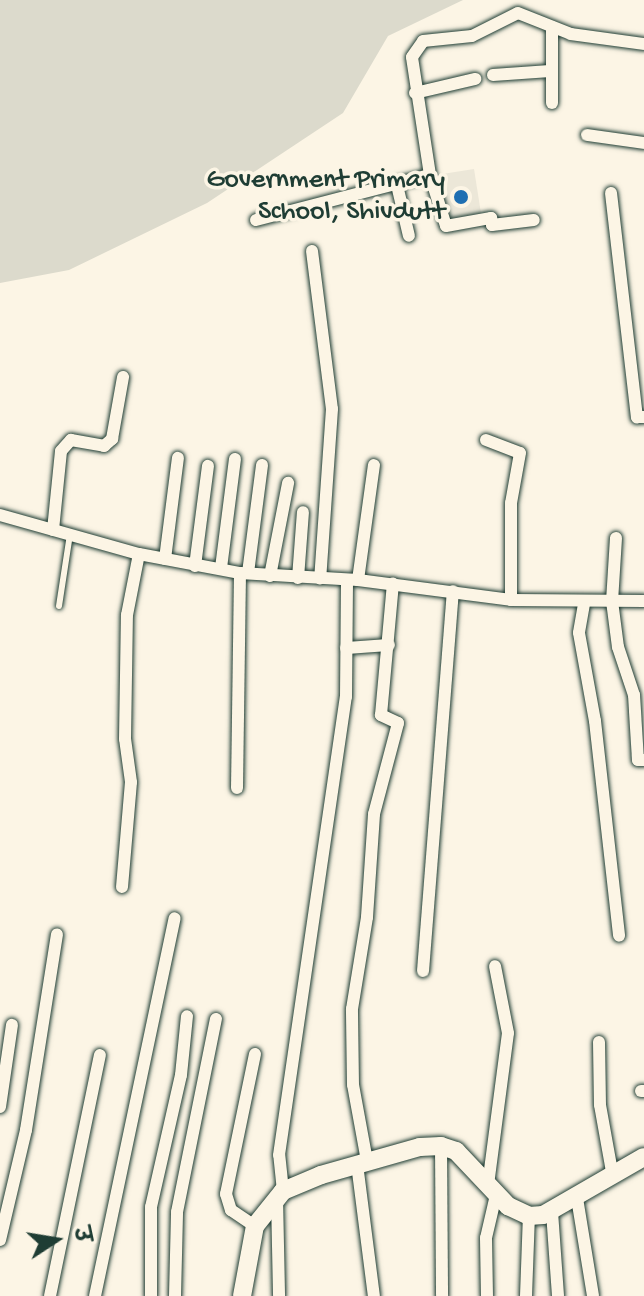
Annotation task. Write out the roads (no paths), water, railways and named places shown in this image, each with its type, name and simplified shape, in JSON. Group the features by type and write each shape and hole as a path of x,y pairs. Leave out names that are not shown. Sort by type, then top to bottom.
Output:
{"main road":[{"path":"242,1296 255,1226 280,1195 362,1163 441,1146 456,1151 492,1190 529,1216 552,1212 612,1172 644,1157"}],"street":[{"path":"534,220 492,225 491,218 446,226 430,175 415,93 413,50 423,41 472,36 511,14 552,27 644,44"},
{"path":"552,27 552,103"},
{"path":"493,75 550,71"},
{"path":"415,93 475,79"},
{"path":"587,135 644,143"},
{"path":"256,220 430,175"},
{"path":"397,185 409,236"},
{"path":"611,193 637,417 644,417"},
{"path":"312,251 332,409 320,579"},
{"path":"53,530 61,451 71,440 104,446 112,439 123,377"},
{"path":"486,440 520,453 511,503 511,600"},
{"path":"165,559 178,458"},
{"path":"221,568 235,459"},
{"path":"237,788 244,573 262,465"},
{"path":"279,1296 279,1155 346,697 346,648 352,580 374,465"},
{"path":"195,566 208,466"},
{"path":"270,576 288,483"},
{"path":"298,578 303,512"},
{"path":"0,515 139,554 244,573 393,584 511,600 584,604 644,601"},
{"path":"616,538 612,601 618,647 634,695 638,760 644,760"},
{"path":"122,887 131,782 125,739 127,615 139,554"},
{"path":"374,1296 352,1073 352,1009 367,917 374,814 398,723 381,715 393,584"},
{"path":"423,971 453,591"},
{"path":"584,604 579,633 595,721 601,811 619,936"},
{"path":"346,648 389,645"},
{"path":"95,1296 175,918"},
{"path":"0,1240 26,1130 57,934"},
{"path":"487,1296 486,1238 508,1042 495,966"},
{"path":"151,1296 151,1207 181,1075 187,1016"},
{"path":"175,1296 177,1212 216,1019"},
{"path":"0,1107 12,1025"},
{"path":"599,1042 600,1105 612,1172"},
{"path":"255,1054 226,1194 231,1210 255,1226"},
{"path":"50,1296 100,1055"},
{"path":"441,1146 442,1296"},
{"path":"577,1198 593,1296"},
{"path":"552,1212 558,1296"},
{"path":"526,1296 529,1216"}],"lane":[{"path":"59,606 70,534"}],"place":[{"name":"Government Primary School, Shivdutt","path":"461,197"}]}
